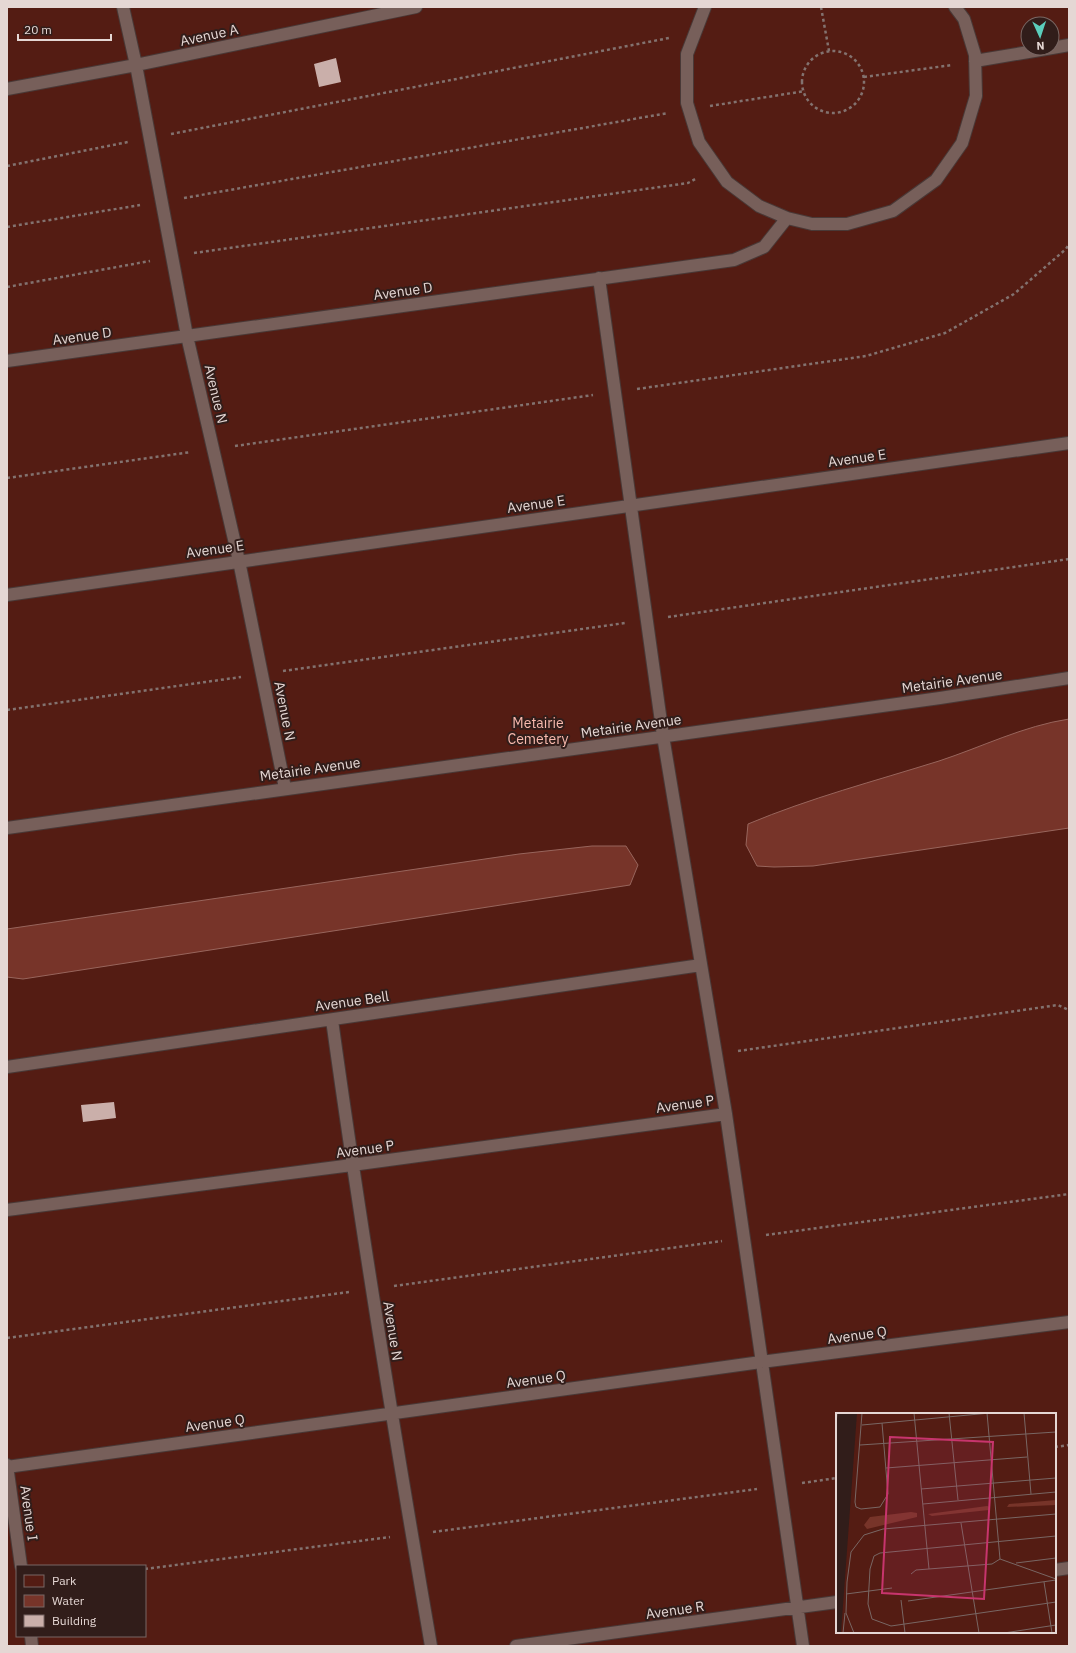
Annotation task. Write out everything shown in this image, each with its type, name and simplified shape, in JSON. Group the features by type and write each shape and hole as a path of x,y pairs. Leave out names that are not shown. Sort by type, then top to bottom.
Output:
{"lane":[{"name":"Avenue N","path":"122,7 136,65 187,336 239,561 285,788"},
{"name":"Avenue A","path":"7,89 136,65 416,7"},
{"path":"705,7 687,54 687,103 699,142 727,182 759,206 787,218 812,224 847,224 893,211 936,180 962,143 976,96 975,55 964,19 955,7"},
{"path":"975,61 1020,53"},
{"name":"Avenue D","path":"7,361 734,260 764,247 787,218"},
{"path":"599,278 629,505 663,736 745,1237 761,1362 803,1646"},
{"name":"Avenue E","path":"7,595 629,505 1069,444"},
{"name":"Metairie Avenue","path":"7,828 1069,678"},
{"name":"Avenue Bell","path":"7,1068 701,965"},
{"name":"Avenue N","path":"332,1020 371,1289 430,1646"},
{"name":"Avenue P","path":"7,1210 352,1166 726,1114"},
{"name":"Avenue Q","path":"7,1466 761,1362 1069,1322"},
{"name":"Avenue I","path":"7,1466 21,1565"},
{"path":"1056,1570 1069,1568"},
{"name":"Avenue R","path":"516,1646 836,1602"}],"path":[{"path":"821,7 829,51"},
{"path":"7,166 694,33"},
{"path":"829,51 840,51 850,55 858,62 864,77 863,92 858,101 850,108 840,112 820,110 812,104 804,91 803,77 806,68 812,60 820,54 829,51"},
{"path":"864,77 975,61"},
{"path":"7,227 162,202 688,109 804,91"},
{"path":"7,287 172,256 688,183 716,167"},
{"path":"7,478 866,356 945,333 1014,294 1066,249 1069,244"},
{"path":"7,710 1069,559"},
{"path":"716,1054 1058,1005 1069,1010"},
{"path":"7,1338 1069,1194"},
{"path":"1056,1447 1069,1445"},
{"path":"146,1569 836,1478"}],"green space":[{"name":"Metairie Cemetery","path":"7,7 1069,7 1069,1646 7,1646"}],"water":[{"path":"1069,719 1069,828 813,866 757,866 746,845 748,824 771,815 843,790 939,761 1019,732 1052,722"},
{"path":"592,846 626,846 638,865 630,885 23,979 7,977 7,929 519,854"}],"building":[{"path":"336,58 341,82 319,87 314,64"},
{"path":"114,1102 116,1118 83,1122 81,1105"}]}
